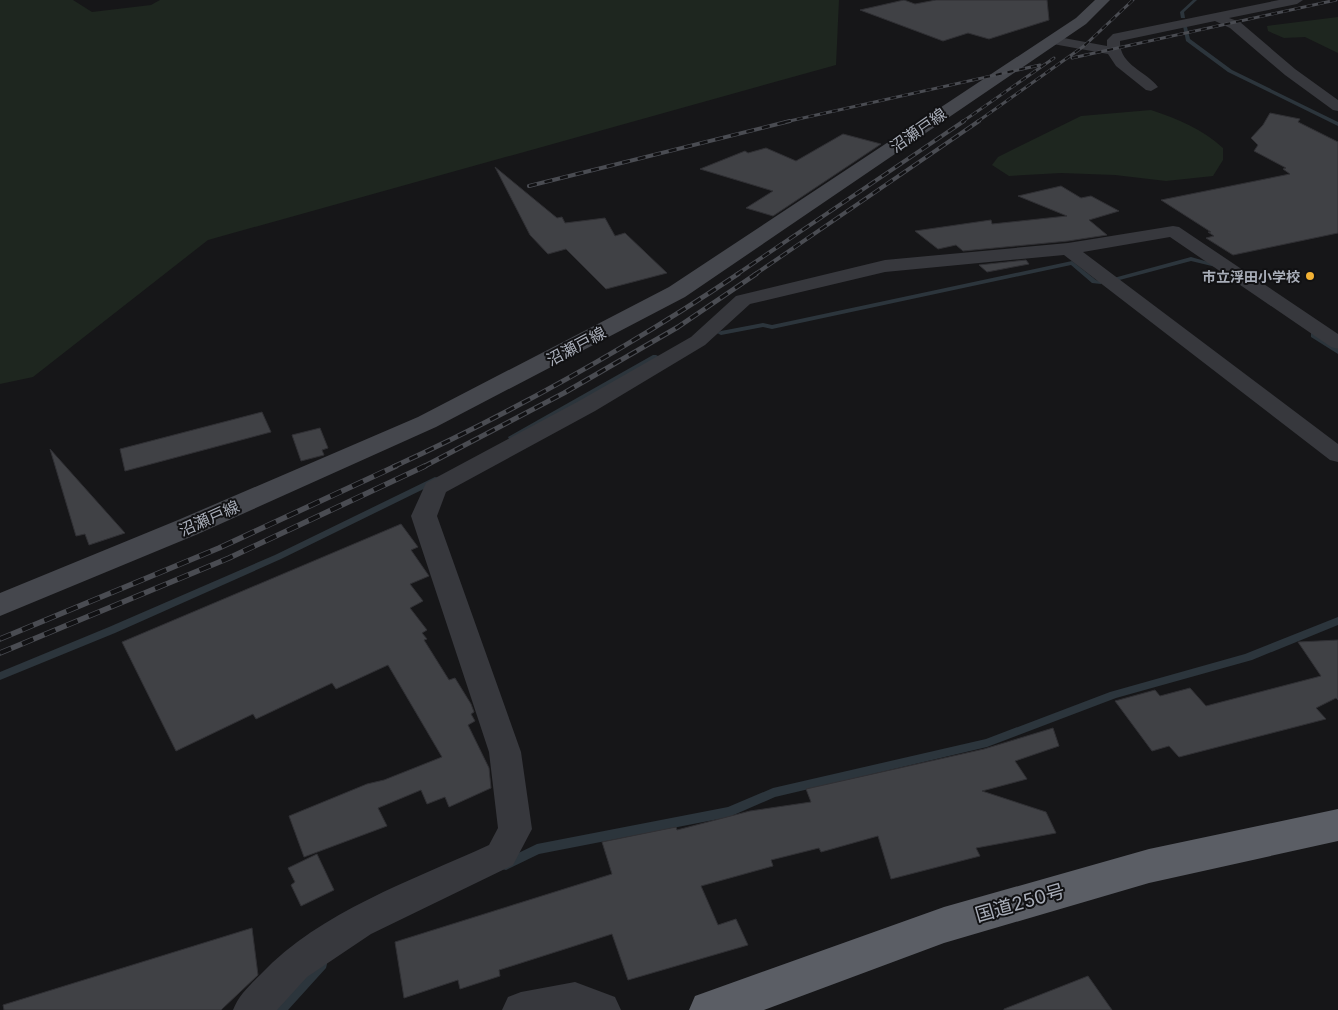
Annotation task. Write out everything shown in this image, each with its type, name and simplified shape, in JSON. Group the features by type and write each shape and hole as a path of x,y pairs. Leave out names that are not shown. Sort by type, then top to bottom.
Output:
{"highway":[{"name":"国道250号","path":"710,1010 944,925 1149,866 1338,825"}],"main road":[{"name":"沼瀬戸線","path":"0,605 188,527 427,422 677,292 1080,21 1103,0"}],"street":[{"path":"1151,87 1121,64 1113,51 1114,40 1118,37 1297,0"},
{"path":"1215,16 1235,25 1290,72 1338,107"},
{"path":"1052,40 1113,51"},
{"path":"252,1010 294,966 358,922 501,855 515,829 505,752 424,516 435,488 587,406 698,341 743,300 885,266 1068,249 1173,231 1338,342"},
{"path":"1068,249 1103,278 1338,455"},
{"path":"521,1010 575,1000 602,1010"}],"shaded area":[{"path":"0,0 73,0 92,12 151,5 160,0 839,0 836,65 208,240 33,377 0,384"},
{"path":"1338,17 1338,53 1305,37 1284,38 1268,31 1267,26"},
{"path":"1151,110 1189,125 1207,135 1223,148 1223,160 1213,176 1166,181 1115,175 1061,173 1009,176 992,165 998,157 1081,116"}],"building":[{"path":"904,0 915,4 936,0 1047,0 1049,20 989,39 968,33 943,41 860,10"},
{"path":"1270,113 1300,119 1298,122 1338,142 1338,233 1233,255 1206,238 1214,236 1208,232 1211,232 1161,200 1290,174 1283,169 1286,168 1254,151 1258,145 1251,138 1263,125"},
{"path":"843,134 881,144 773,216 746,208 773,191 700,169 745,151 748,153 766,148 796,161"},
{"path":"495,167 557,218 562,217 565,223 605,218 615,236 625,233 667,273 606,289 566,249 548,254 530,235"},
{"path":"1061,186 1081,198 1091,196 1119,211 1089,220 1107,235 1068,241 963,251 956,245 938,249 915,231 991,220 992,224 1067,216 1018,196"},
{"path":"1026,260 1029,264 987,272 979,265"},
{"path":"262,412 271,432 125,471 120,449"},
{"path":"320,428 328,448 322,450 324,455 301,461 292,435"},
{"path":"50,449 125,533 89,545 85,534 76,536"},
{"path":"401,524 418,547 411,550 429,576 410,584 423,601 410,608 427,630 422,633 427,639 424,640 449,680 455,678 471,704 474,712 471,714 475,721 468,725 489,768 491,788 449,807 445,797 427,804 421,790 378,808 387,826 304,857 289,816 367,784 384,780 442,757 388,665 336,689 332,683 256,719 253,714 176,751 122,642"},
{"path":"1338,640 1338,700 1336,698 1316,708 1326,719 1179,757 1169,746 1152,751 1115,701 1155,690 1160,696 1190,688 1206,706 1321,676 1298,642"},
{"path":"1053,728 1059,746 1015,761 1027,779 982,791 1046,812 1056,833 976,848 980,856 891,879 878,836 821,852 819,848 771,860 773,866 701,886 718,925 736,919 748,945 628,980 612,934 499,970 500,976 460,989 458,980 404,998 395,942 612,874 602,842 676,827 677,830 750,811 811,802 806,789 984,749"},
{"path":"317,854 334,890 301,906 291,885 295,882 288,868"},
{"path":"252,928 258,975 221,1010 4,1010 3,1005"},
{"path":"1088,976 1112,1010 1004,1010 1004,1009"}],"waterway":[{"path":"1183,17 1182,12 1195,0"},
{"path":"1185,27 1188,40 1230,71 1338,124"},
{"path":"1112,280 1191,259 1216,265"},
{"path":"721,333 763,325 772,327 1072,263 1094,282 1099,283"},
{"path":"1314,335 1338,352"},
{"path":"512,437 656,357"},
{"path":"0,676 112,630 278,557 435,480"},
{"path":"506,865 537,849 729,812 773,793 987,743 1114,695 1248,657 1338,621"},
{"path":"279,1010 321,964"}],"railway":[{"path":"977,122 1084,46 1133,0"},
{"path":"1072,58 1336,0"},
{"path":"962,122 1054,58"},
{"path":"785,122 1040,65"},
{"path":"529,186 790,121"},
{"path":"736,275 964,121"},
{"path":"754,275 979,121"},
{"path":"393,467 482,424 613,353 738,274"},
{"path":"424,466 564,393 678,327 756,274"},
{"path":"0,639 219,548 396,466"},
{"path":"0,653 229,558 424,466"}],"place":[{"name":"市立浮田小学校","path":"1310,276"}]}
